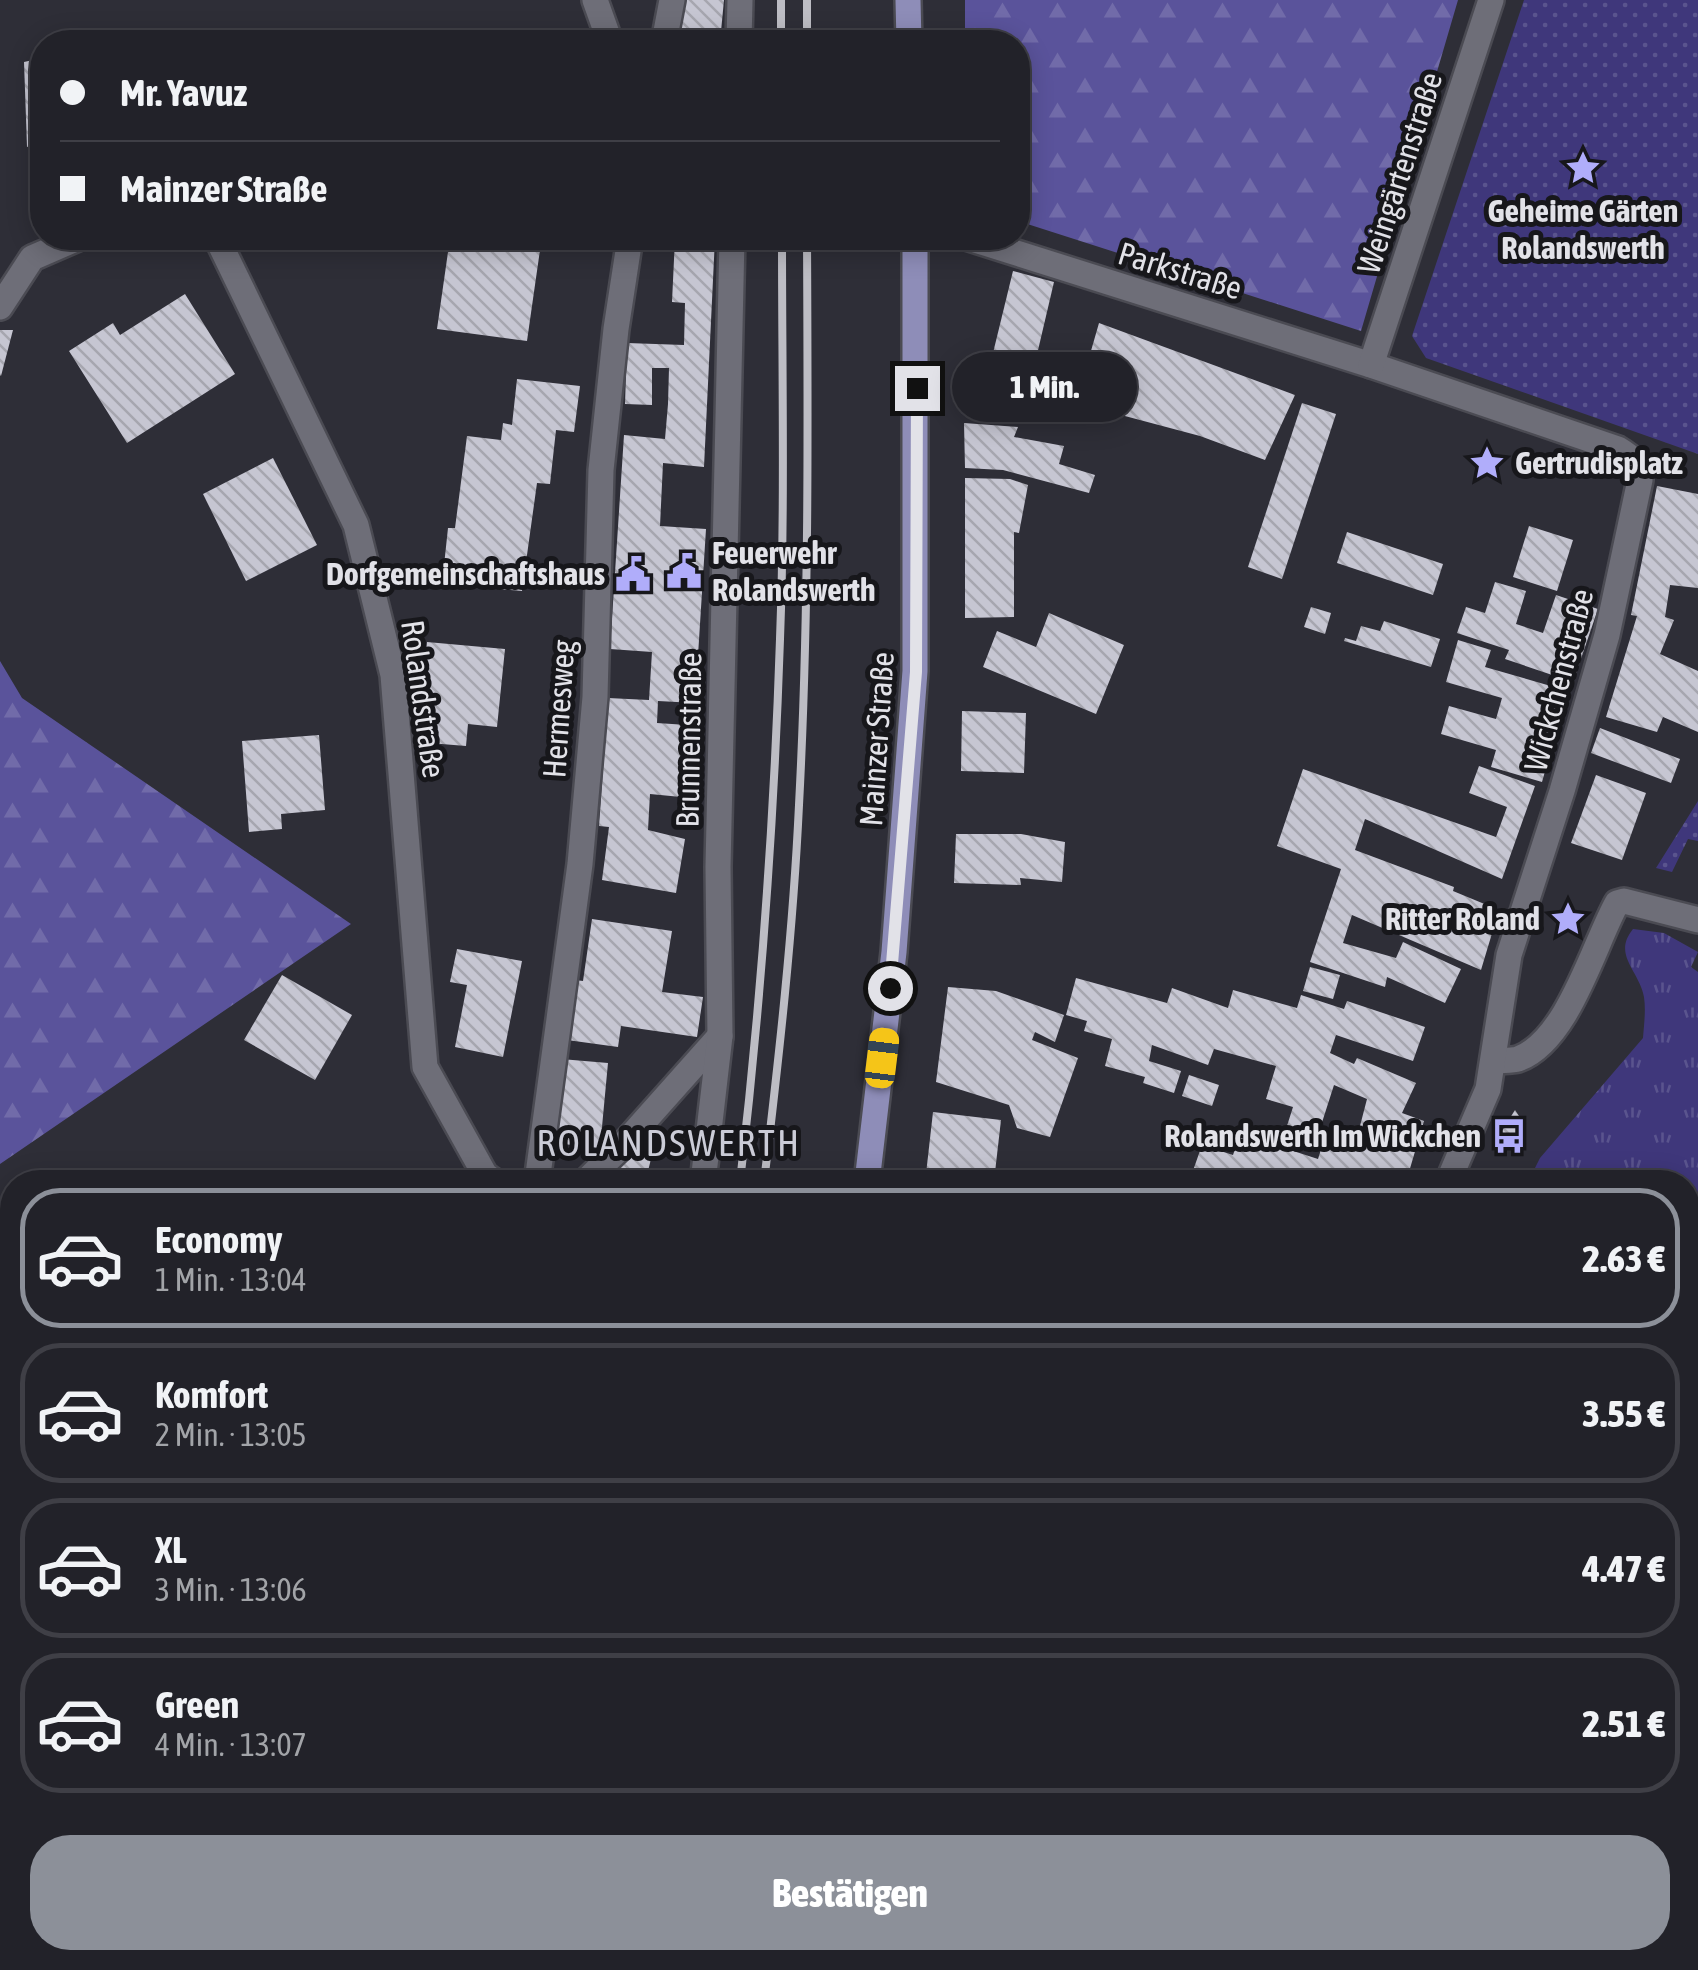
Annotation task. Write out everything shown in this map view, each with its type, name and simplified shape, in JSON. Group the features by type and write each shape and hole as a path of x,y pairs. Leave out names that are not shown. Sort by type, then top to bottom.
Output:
{"main road":[{"path":"908,0 909,30"},
{"name":"Mainzer Straße","path":"868,1170 894,952 916,672 915,250"}],"street":[{"path":"595,0 606,30"},
{"path":"666,30 672,0"},
{"path":"739,30 740,0"},
{"name":"Weingärtenstraße","path":"1371,366 1491,0"},
{"path":"0,307 32,258 50,250"},
{"name":"Rolandstraße","path":"223,250 356,525 394,676 425,1068 483,1170"},
{"name":"Hermesweg","path":"539,1170 580,864 595,697 601,470 628,250"},
{"name":"Brunnenstraße","path":"704,1170 720,1036 718,867 732,250"},
{"name":"Parkstraße","path":"1007,250 1371,366"},
{"name":"Wickchenstraße","path":"1371,366 1618,449 1633,458 1639,468 1640,480 1611,618 1562,791 1509,955 1495,1061 1484,1104 1454,1170"},
{"path":"1495,1061 1518,1058 1530,1051 1562,1016 1590,969 1617,903 1624,901 1698,920"},
{"path":"598,1170 720,1036"}],"green space":[{"path":"965,0 1458,0 1361,331 1030,225 1030,30 965,30"},
{"name":"Geheime Gärten Rolandswerth","path":"1524,0 1698,0 1698,454 1426,358 1412,336"},
{"path":"0,661 22,698 351,924 0,1164"},
{"path":"1698,801 1698,841 1688,839 1672,872 1656,868"},
{"path":"1633,929 1664,933 1698,952 1691,967 1698,972 1698,1170 1534,1170 1540,1158 1643,1038 1644,997 1626,955 1627,938"}],"building":[{"path":"676,0 724,0 721,30 674,30"},
{"path":"30,61 27,147 24,62"},
{"path":"448,250 540,250 527,341 437,329"},
{"path":"674,250 714,250 704,467 663,463 660,526 706,529 695,703 658,701 657,723 687,725 681,797 650,794 648,830 685,839 676,893 602,880 609,827 599,826 608,698 649,700 652,652 610,649 624,435 665,439 668,404 669,368 652,368 652,405 625,404 627,343 684,345 685,303 672,302"},
{"path":"1013,271 1054,282 1035,363 993,353"},
{"path":"185,294 235,374 127,443 69,351 113,323 120,335"},
{"path":"1099,323 1295,395 1265,460 1200,436 1076,403"},
{"path":"0,330 13,330 1,376 0,375"},
{"path":"517,379 580,386 574,432 556,430 550,484 537,483 522,591 442,584 448,528 455,528 467,436 501,440 503,423 512,425"},
{"path":"1302,403 1336,414 1282,579 1248,567"},
{"path":"964,423 1018,427 1014,437 1064,446 1059,464 1095,475 1089,493 1003,470 965,468"},
{"path":"273,458 317,545 246,581 203,494"},
{"path":"965,478 1010,479 1028,485 1019,533 1014,532 1014,617 965,618"},
{"path":"1657,486 1698,494 1698,588 1670,585 1665,617 1674,620 1660,654 1698,671 1698,732 1663,717 1657,732 1606,717 1637,616 1631,615"},
{"path":"1529,526 1573,540 1557,591 1513,577"},
{"path":"1347,532 1443,564 1433,595 1337,563"},
{"path":"1495,582 1526,591 1516,624 1543,633 1556,595 1598,609 1573,682 1505,659 1509,650 1457,633 1466,607 1485,613"},
{"path":"1311,607 1331,613 1325,634 1304,627"},
{"path":"1049,613 1124,645 1096,714 983,667 997,631 1036,647"},
{"path":"1384,621 1440,639 1431,667 1344,641 1356,641 1361,626 1380,631"},
{"path":"1458,640 1491,650 1485,667 1568,691 1542,782 1491,767 1496,750 1441,734 1449,706 1496,719 1502,698 1446,682"},
{"path":"427,642 505,649 497,727 468,724 466,746 417,742"},
{"path":"962,711 1026,713 1024,773 961,771"},
{"path":"1600,728 1680,759 1671,783 1591,753"},
{"path":"319,735 325,810 281,814 282,829 249,832 242,741"},
{"path":"1479,766 1535,786 1502,879 1365,819 1355,850 1454,887 1453,891 1499,910 1481,970 1352,915 1343,943 1396,958 1403,942 1461,969 1445,1003 1387,977 1385,987 1310,962 1341,869 1277,846 1303,769 1496,837 1507,807 1469,793"},
{"path":"1596,775 1646,793 1622,860 1571,843"},
{"path":"956,834 1021,834 1065,842 1062,882 1020,878 1021,885 954,883"},
{"path":"592,919 672,931 662,992 703,997 697,1037 621,1026 618,1047 567,1040 575,980 583,981"},
{"path":"457,949 522,961 503,1057 455,1047 467,985 450,982"},
{"path":"1310,967 1340,975 1333,999 1303,991"},
{"path":"282,975 352,1015 315,1080 244,1040"},
{"path":"1076,978 1167,1003 1172,988 1228,1008 1233,990 1297,1008 1301,995 1344,1009 1347,1001 1425,1027 1413,1061 1336,1035 1330,1053 1354,1064 1357,1058 1416,1083 1402,1113 1424,1121 1410,1170 1193,1170 1202,1145 1233,1155 1240,1134 1318,1159 1324,1140 1354,1149 1367,1099 1334,1085 1317,1138 1286,1129 1293,1107 1266,1099 1276,1066 1214,1049 1208,1065 1152,1045 1149,1061 1181,1071 1174,1093 1143,1083 1145,1077 1105,1066 1112,1039 1084,1031 1087,1021 1066,1015"},
{"path":"948,987 996,991 1064,1015 1055,1042 1035,1032 1032,1040 1078,1058 1050,1137 1017,1128 1009,1105 936,1082"},
{"path":"561,1059 608,1063 600,1148 554,1143"},
{"path":"1189,1075 1219,1085 1212,1106 1182,1096"},
{"path":"1515,1110 1525,1125 1510,1146 1492,1147"},
{"path":"933,1112 1001,1120 995,1170 926,1170"},
{"path":"636,1143 654,1147 648,1170 612,1170"}],"railway":[{"path":"781,0 781,30"},
{"path":"807,0 807,30"},
{"path":"741,1170 760,979 777,707 782,539 782,250"},
{"path":"765,1170 789,947 802,734 807,250"}],"place":[{"name":"Geheime Gärten Rolandswerth","path":"1583,168"},
{"name":"Gertrudisplatz","path":"1487,463"},
{"name":"Feuerwehr Rolandswerth","path":"684,571"},
{"name":"Dorfgemeinschaftshaus","path":"633,574"},
{"name":"Ritter Roland","path":"1568,919"},
{"name":"Rolandswerth Im Wickchen","path":"1509,1136"}],"district":[{"name":"ROLANDSWERTH","path":"669,1143"}],"route":[{"path":"890,988 916,672 917,388"}]}
